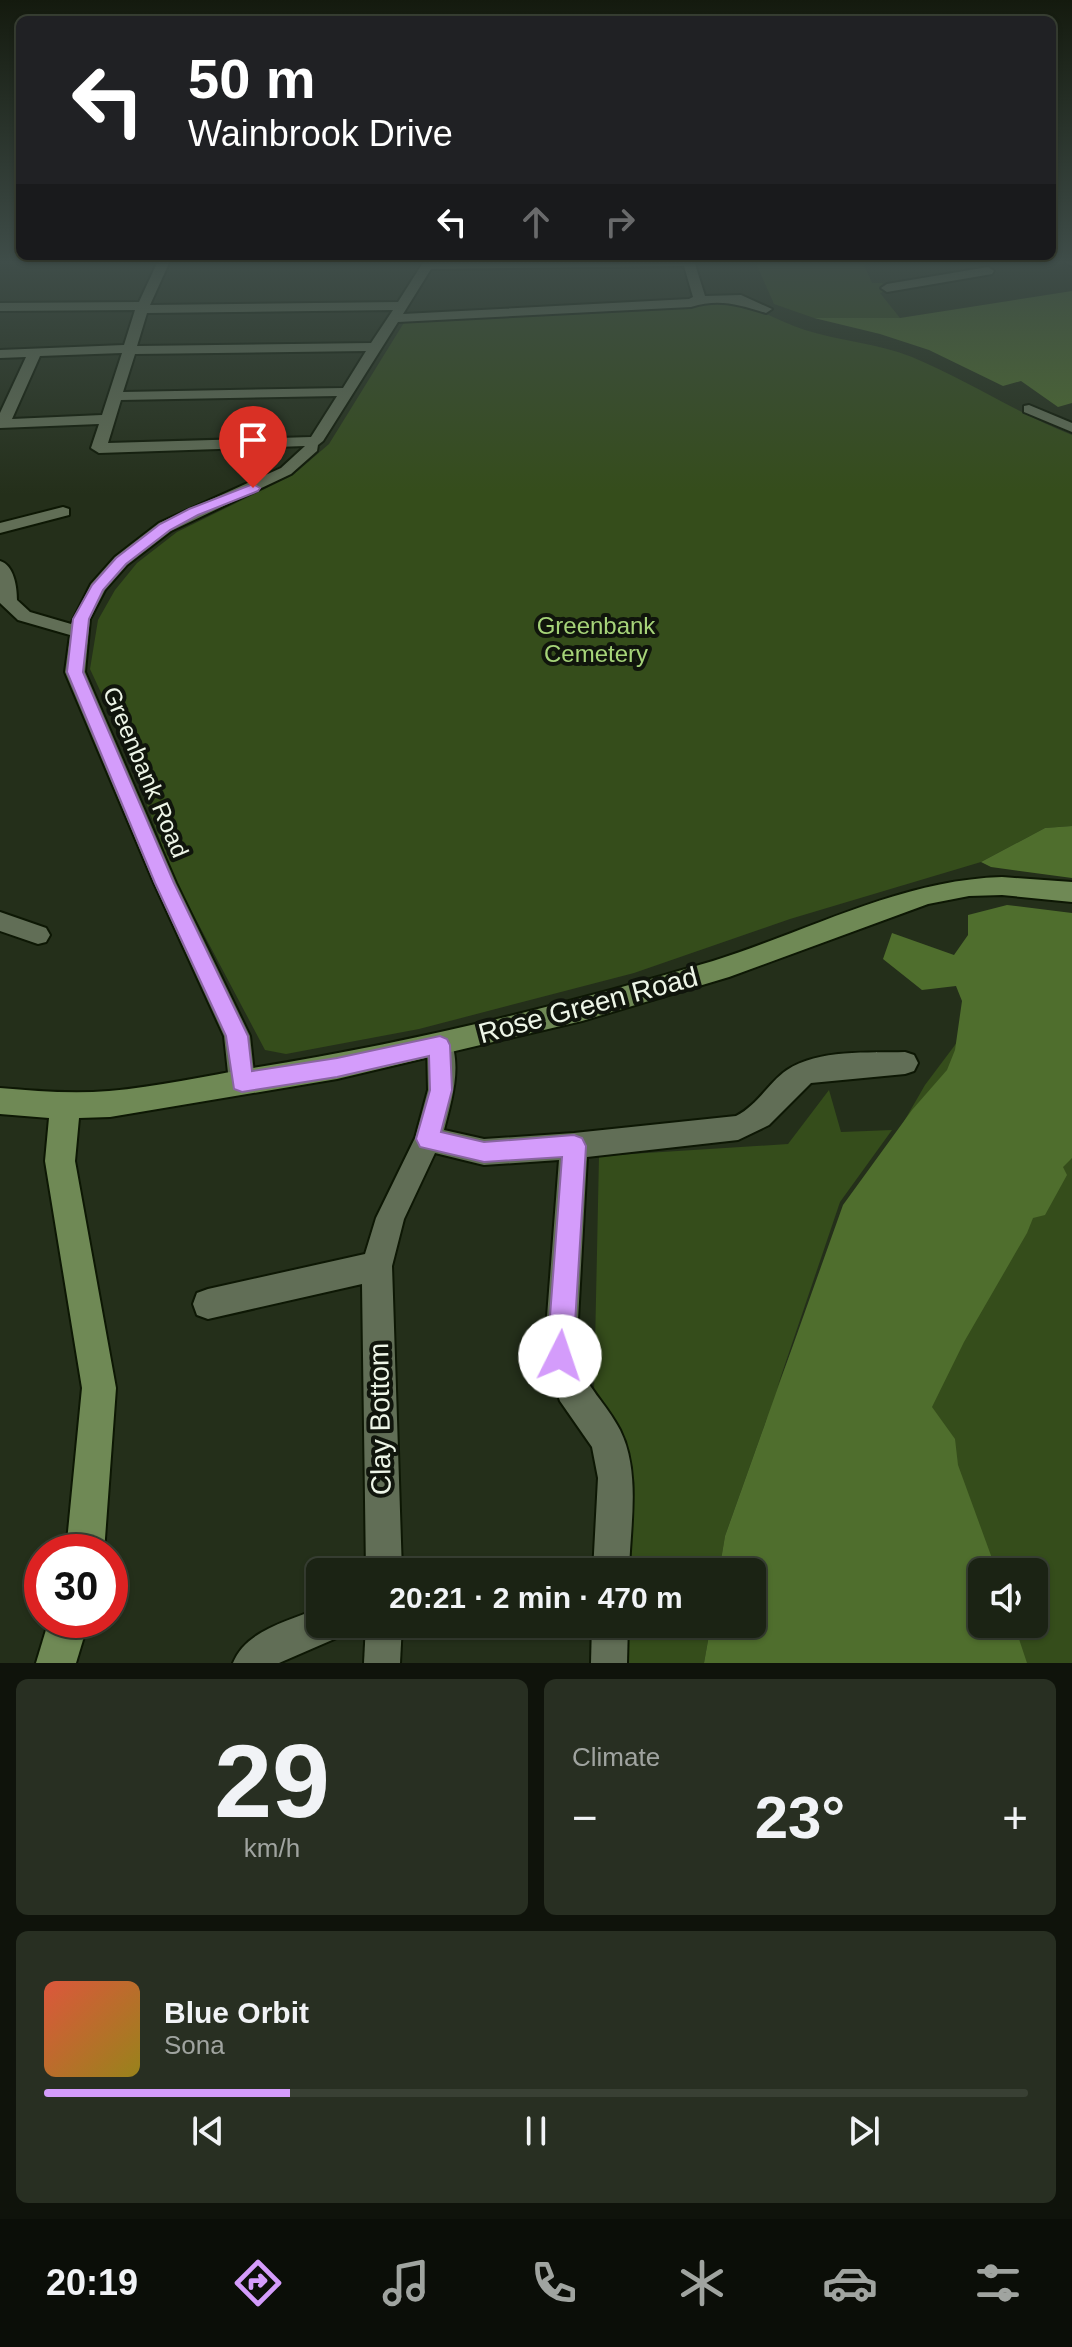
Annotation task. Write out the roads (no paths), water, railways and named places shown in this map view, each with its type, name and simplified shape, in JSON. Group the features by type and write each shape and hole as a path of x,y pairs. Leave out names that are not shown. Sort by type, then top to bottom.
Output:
{"main road":[{"name":"Rose Green Road","path":"0,1101 65,1106 110,1104 337,1067 582,1010 720,969 925,895 1002,886 1072,892"},
{"path":"65,1106 60,1161 99,1388 89,1534"},
{"path":"56,1663 64,1638"}],"street":[{"path":"134,339 99,448 314,444"},
{"name":"Greenbank Road","path":"242,1082 237,1036 165,883 75,672 81,619 97,588 141,543 193,512 286,471 314,444 380,339"},
{"path":"0,354 131,349 375,347"},
{"path":"35,352 1,424 109,419"},
{"path":"117,396 346,392"},
{"path":"1029,409 1072,428"},
{"path":"0,528 63,512"},
{"path":"0,566 11,607 24,616 80,632"},
{"path":"0,921 38,935"},
{"name":"Clay Bottom","path":"384,1558 377,1266 390,1218 428,1139 441,1090 440,1045"},
{"path":"428,1139 484,1152 574,1146 738,1128 759,1120 800,1075 815,1070 905,1063"},
{"path":"574,1146 560,1356 571,1390 607,1440 615,1478 612,1558"},
{"path":"208,1304 377,1266"},
{"path":"251,1663 270,1647 306,1632"},
{"path":"382,1663 383,1638"},
{"path":"609,1663 610,1638"}],"park label":[{"name":"Greenbank Cemetery","path":"596,639"}]}
